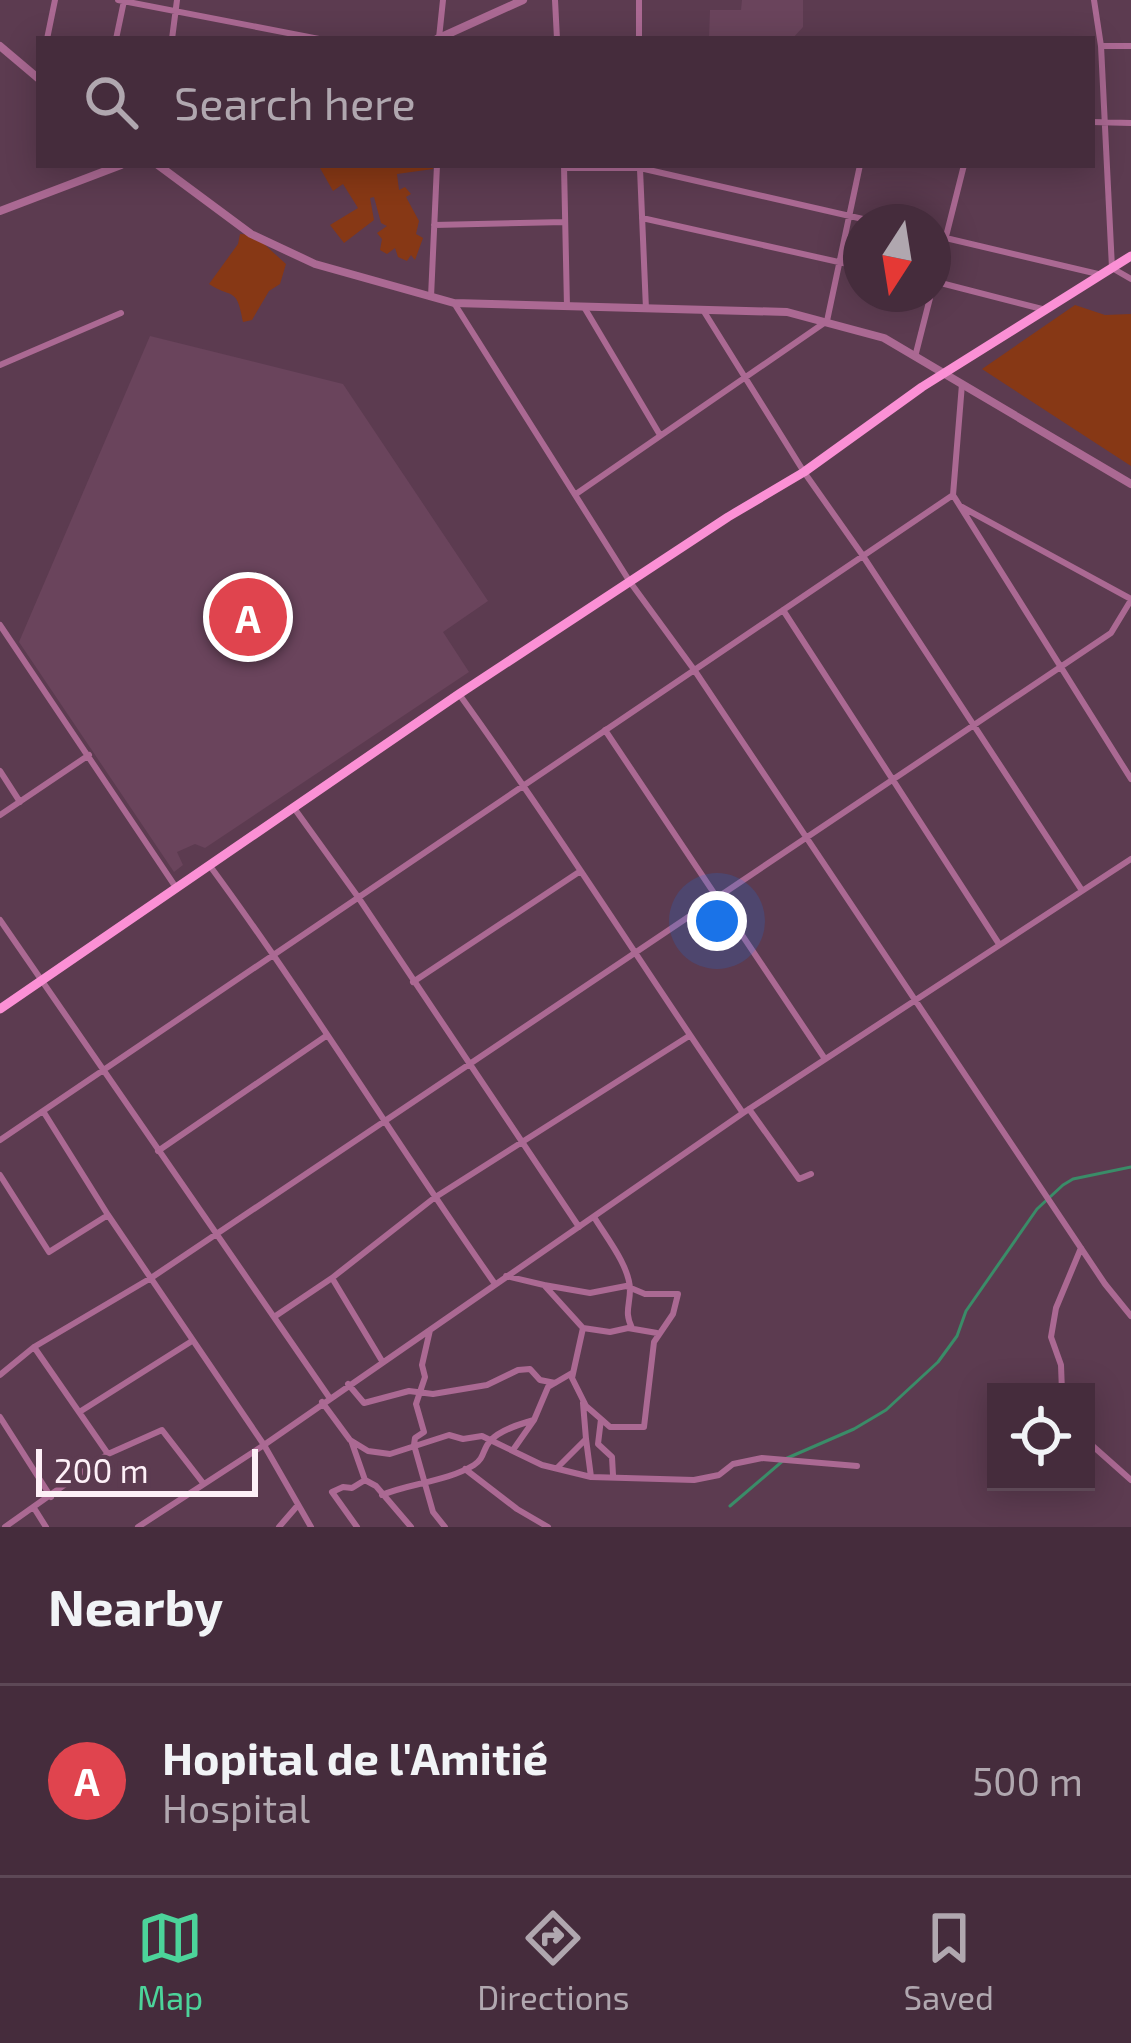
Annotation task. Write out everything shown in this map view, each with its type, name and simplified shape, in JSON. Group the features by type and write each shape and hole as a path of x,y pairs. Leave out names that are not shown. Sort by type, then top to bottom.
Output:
{"main road":[{"path":"0,1009 459,694 1131,256"}],"street":[{"path":"48,36 55,0"},
{"path":"116,36 122,0 177,5 306,36"},
{"path":"438,36 443,0"},
{"path":"445,36 523,0"},
{"path":"555,0 557,36"},
{"path":"639,0 639,36"},
{"path":"1094,0 1101,46 1112,268 1131,279"},
{"path":"172,36 177,5"},
{"path":"0,46 36,76"},
{"path":"1101,46 1131,46"},
{"path":"1095,122 1131,123"},
{"path":"0,211 113,168"},
{"path":"162,168 251,234 316,264 431,297 567,307 771,311 884,338 1131,484"},
{"path":"431,297 437,168"},
{"path":"564,168 567,307"},
{"path":"640,168 646,309"},
{"path":"648,168 843,215"},
{"path":"852,204 859,168"},
{"path":"951,218 963,168"},
{"path":"642,218 843,263"},
{"path":"434,225 566,222"},
{"path":"951,239 1101,275"},
{"path":"575,494 827,321 843,244"},
{"path":"951,290 1046,310"},
{"path":"454,302 630,582 1131,1316"},
{"path":"584,307 660,435"},
{"path":"703,310 804,472 1082,890"},
{"path":"915,357 926,312"},
{"path":"0,365 121,313"},
{"path":"962,384 953,495 1131,779"},
{"path":"0,1140 953,495"},
{"path":"0,1375 34,1347 151,1278 1111,634 1131,600 958,506"},
{"path":"783,610 999,944"},
{"path":"0,625 177,889"},
{"path":"459,694 689,1036 800,1179 811,1174"},
{"path":"605,730 825,1059"},
{"path":"0,815 89,754"},
{"path":"0,772 20,802"},
{"path":"294,808 579,1227"},
{"path":"138,1527 746,1111 1131,859"},
{"path":"210,866 275,954 495,1284"},
{"path":"413,982 579,872"},
{"path":"0,920 274,1317 350,1440 365,1480 411,1527"},
{"path":"158,1151 326,1036"},
{"path":"274,1317 434,1198 689,1036"},
{"path":"43,1111 264,1445 311,1527"},
{"path":"0,1175 50,1252 109,1215"},
{"path":"594,1217 630,1287 625,1315 632,1328"},
{"path":"1062,1383 1051,1336 1056,1307 1081,1248"},
{"path":"506,1276 603,1294 630,1287 645,1294 678,1294 673,1314 658,1334 644,1427 610,1426 582,1400"},
{"path":"332,1278 382,1361"},
{"path":"544,1285 583,1328 610,1332 632,1328 658,1334"},
{"path":"431,1327 416,1404 424,1432 414,1445 433,1512 445,1527"},
{"path":"583,1328 572,1373 582,1400 591,1477"},
{"path":"81,1411 192,1341"},
{"path":"34,1347 108,1454"},
{"path":"348,1384 364,1402 488,1385 518,1370 530,1369 540,1380 555,1383"},
{"path":"513,1450 534,1420 548,1387 572,1373"},
{"path":"0,1418 51,1497"},
{"path":"601,1419 598,1444 612,1457 613,1476"},
{"path":"382,1495 464,1469 482,1460 490,1441 534,1420"},
{"path":"5,1527 108,1454 162,1430 203,1483"},
{"path":"350,1440 368,1451 390,1454 449,1436 482,1436 591,1477 694,1480 762,1458 856,1466"},
{"path":"557,1468 586,1439"},
{"path":"1095,1448 1131,1480"},
{"path":"464,1469 548,1527"},
{"path":"357,1527 332,1492 365,1480"},
{"path":"279,1527 298,1505"},
{"path":"34,1508 46,1527"}],"shaded area":[{"path":"742,0 803,0 803,27 795,36 709,36 710,10 741,10"},
{"path":"320,168 433,168 397,174 399,190 405,187 411,194 406,197 419,221 416,234 423,238 415,260 411,255 407,261 398,257 395,248 387,254 380,250 382,239 377,233 387,226 381,223 374,197 370,198 374,220 344,243 330,225 358,208 343,184 333,191"},
{"path":"240,234 254,235 286,264 280,284 269,291 252,320 243,322 236,298 209,284"},
{"path":"1075,305 1105,315 1131,314 1131,466 982,369"},
{"path":"150,336 343,384 488,601 443,632 469,672 205,848 195,844 177,852 183,865 174,872 19,642"}],"waterway":[{"path":"730,1506 785,1459 886,1410 938,1362 957,1336 966,1311 1037,1209 1063,1185 1131,1167"}],"place":[{"name":"Hopital de l'Amitié","path":"248,617"}]}
